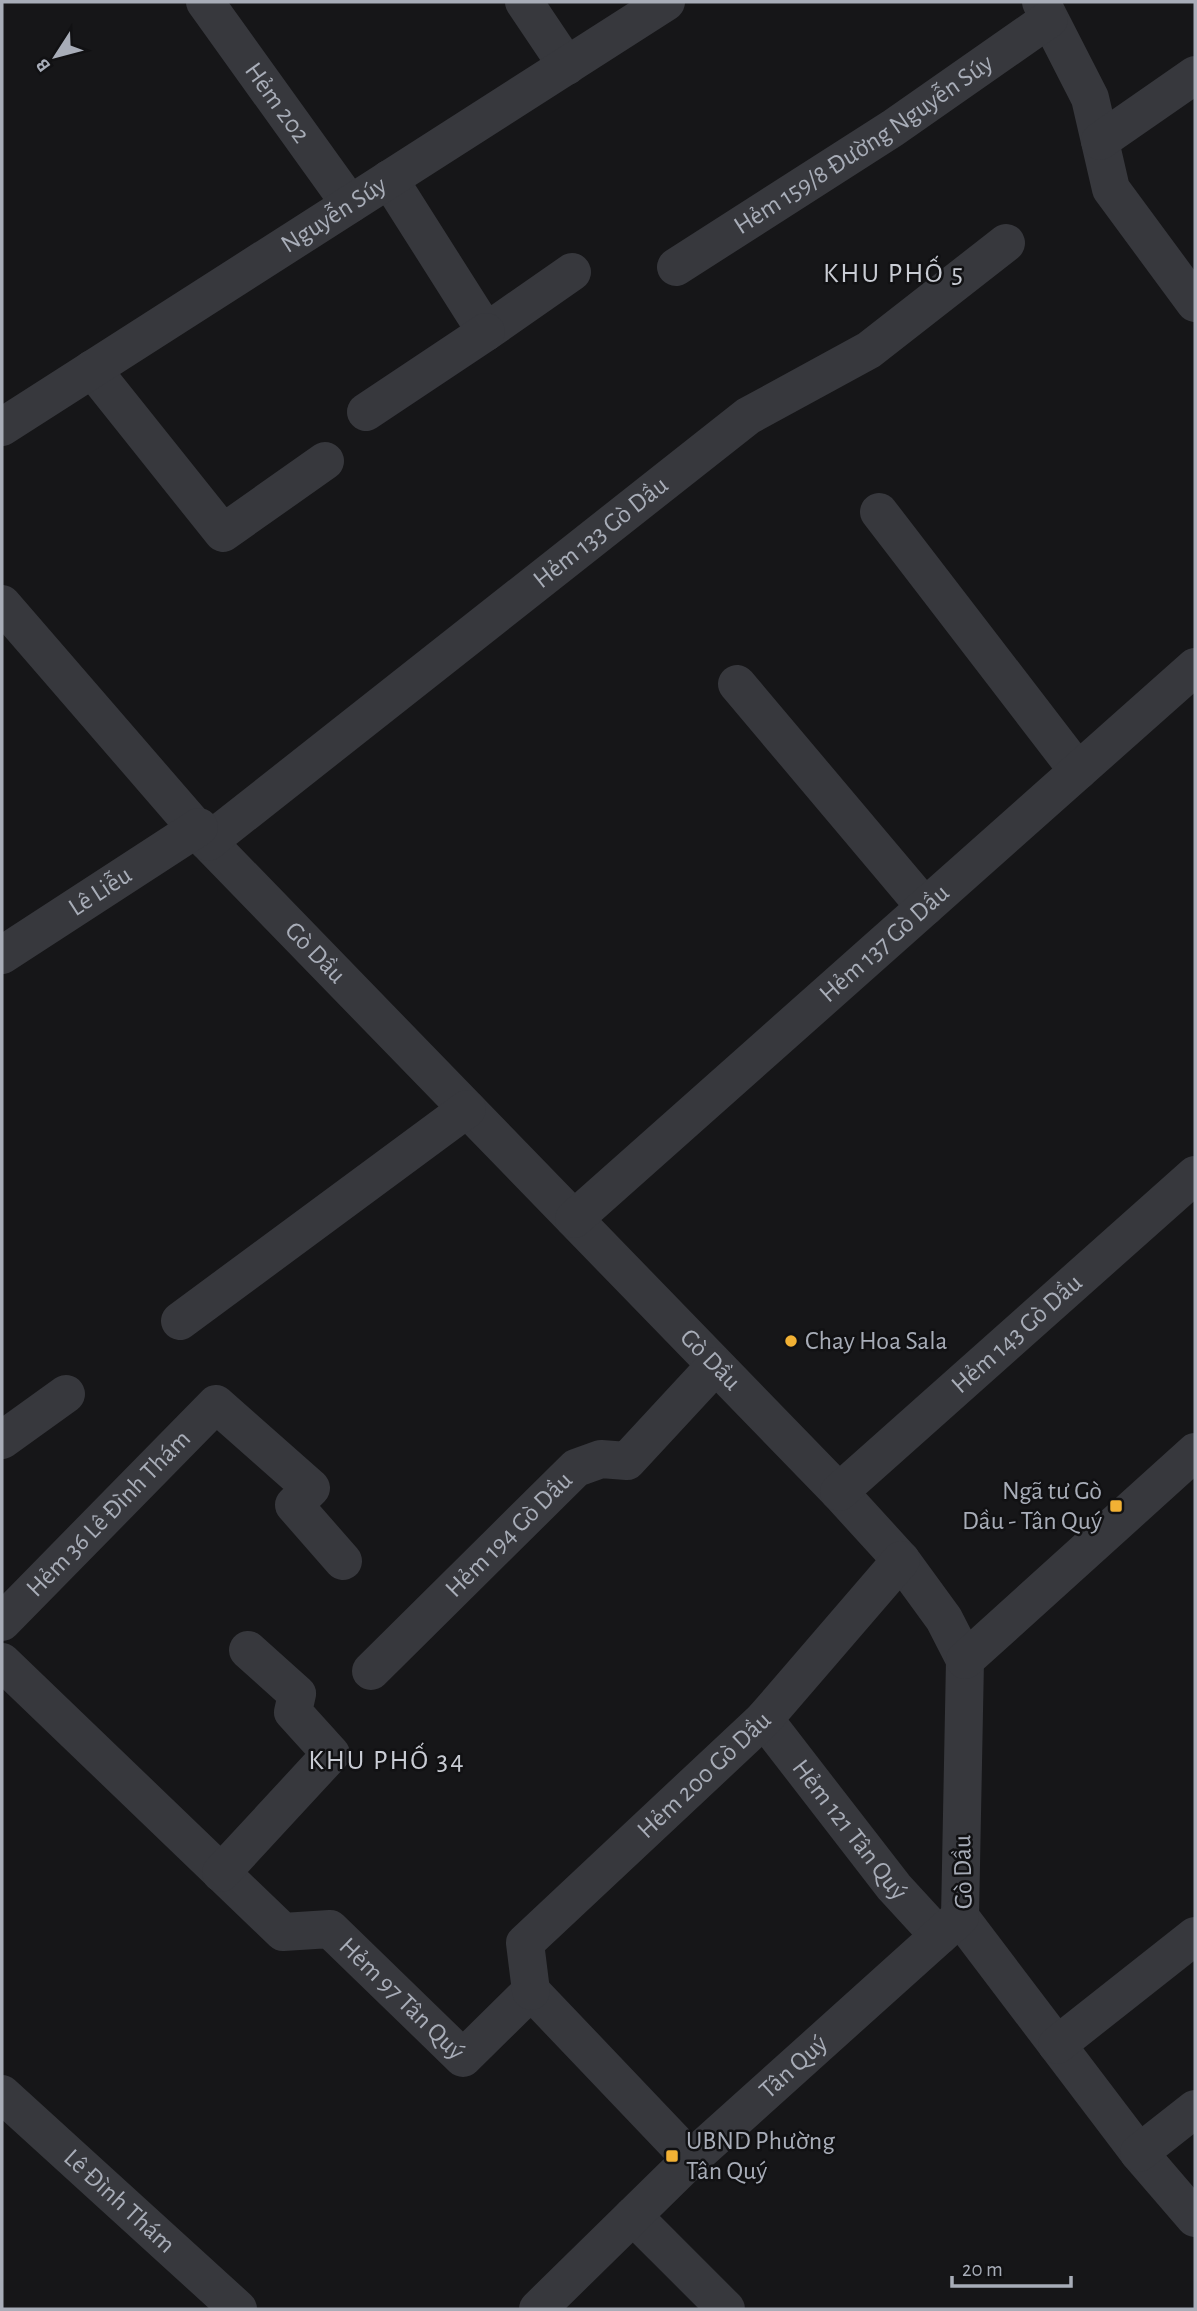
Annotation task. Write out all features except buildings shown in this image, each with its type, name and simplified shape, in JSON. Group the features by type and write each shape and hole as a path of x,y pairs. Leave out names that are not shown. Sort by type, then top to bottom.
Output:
{"street":[{"name":"Hẻm 202","path":"205,2 350,204"},
{"path":"524,2 567,66"},
{"name":"Nguyễn Súy","path":"2,427 666,2"},
{"path":"1045,11 1090,98 1111,189 1195,303"},
{"name":"Hẻm 159/8 Đường Nguyễn Súy","path":"676,267 893,128 1045,11"},
{"path":"1100,141 1195,75"},
{"path":"389,180 486,332"},
{"name":"Hẻm 133 Gò Dầu","path":"203,834 748,416 869,350 1006,243"},
{"path":"366,412 572,272"},
{"path":"92,369 223,533 325,461"},
{"path":"879,512 1078,771"},
{"name":"Gò Dầu","path":"2,604 203,834 839,1492 901,1560 944,1619 965,1660 950,1926 1057,2045 1139,2153 1195,2218"},
{"name":"Hẻm 137 Gò Dầu","path":"574,1219 1195,667"},
{"path":"737,684 925,907"},
{"name":"Lê Liễu","path":"2,955 203,834"},
{"path":"180,1321 467,1109"},
{"name":"Hẻm 143 Gò Dầu","path":"839,1492 1195,1175"},
{"name":"Hẻm 194 Gò Dầu","path":"371,1671 576,1468 601,1460 627,1461 715,1366"},
{"path":"2,1440 66,1394"},
{"name":"Hẻm 36 Lê Đình Thám","path":"2,1622 216,1404 311,1488 294,1505 343,1561"},
{"path":"965,1660 1195,1452"},
{"name":"Hẻm 200 Gò Dầu","path":"531,1991 525,1943 764,1718 901,1560"},
{"path":"221,1872 331,1754 293,1712 297,1694 248,1650"},
{"name":"Hẻm 97 Tân Quý","path":"2,1662 283,1932 330,1929 463,2058 531,1991"},
{"name":"Hẻm 121 Tân Quý","path":"764,1718 894,1887 950,1926"},
{"name":"Tân Quý","path":"538,2309 691,2159 950,1926"},
{"path":"1057,2045 1195,1936"},
{"path":"531,1991 691,2159"},
{"name":"Lê Đình Thám","path":"2,2094 238,2309"},
{"path":"1139,2153 1195,2109"},
{"path":"633,2216 726,2309"}],"place":[{"name":"Chay Hoa Sala","path":"791,1341"},
{"name":"Ngã tư Gò Dầu - Tân Quý","path":"1116,1506"},
{"name":"UBND Phường Tân Quý","path":"672,2156"}],"district":[{"name":"KHU PHỐ 5","path":"894,274"},
{"name":"KHU PHỐ 34","path":"387,1761"}]}
